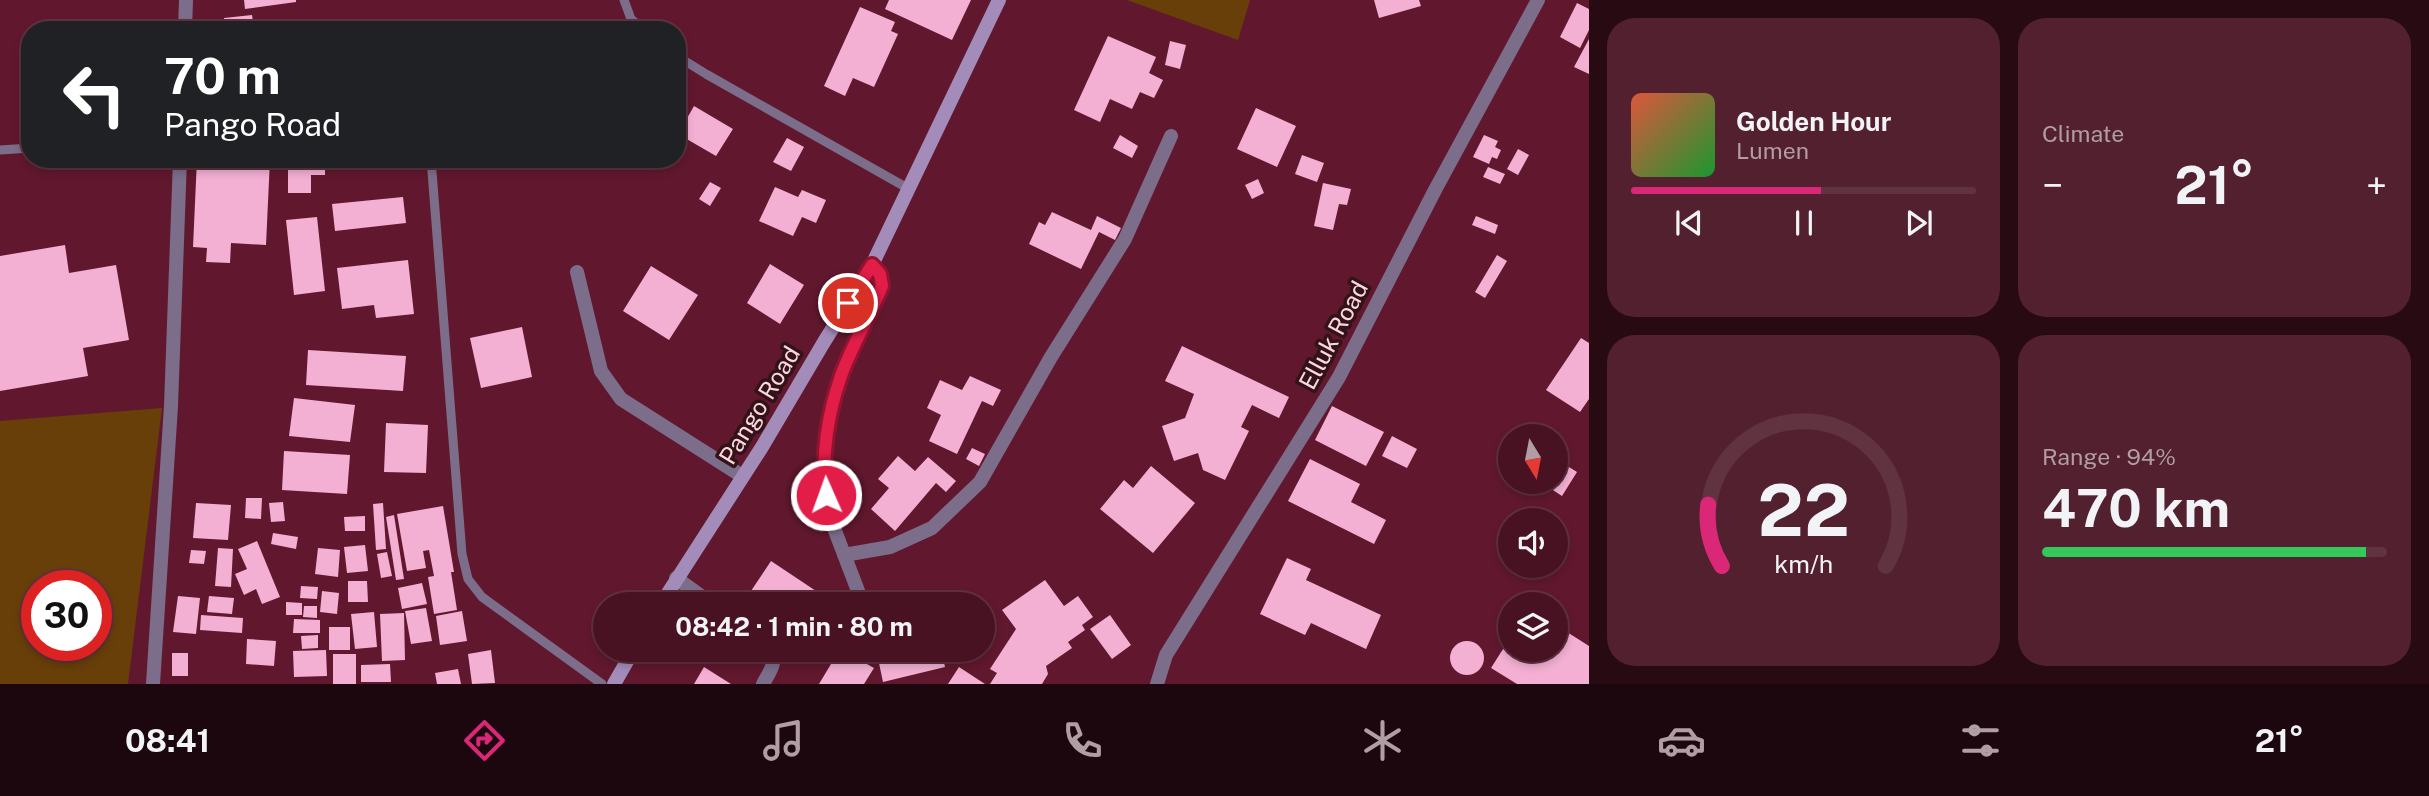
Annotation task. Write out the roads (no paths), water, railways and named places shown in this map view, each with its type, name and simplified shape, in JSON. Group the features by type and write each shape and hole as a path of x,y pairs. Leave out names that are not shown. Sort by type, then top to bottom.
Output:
{"street":[{"path":"185,21 186,0"},
{"name":"Pango Road","path":"668,592 762,447 872,265 999,0"},
{"name":"Elluk Road","path":"1157,684 1166,655 1339,377 1434,190 1538,0"},
{"path":"844,555 890,547 932,528 980,482 1051,357 1125,239 1171,136"},
{"path":"153,684 171,406 180,168"},
{"path":"858,592 829,515 824,475 827,439 841,376 882,286 880,274 872,265"},
{"path":"577,272 601,371 621,399 742,476"},
{"path":"676,578 695,592"},
{"path":"614,684 627,662"},
{"path":"763,684 773,662"}],"lane":[{"path":"624,0 633,21"},
{"path":"686,61 909,189"},
{"path":"0,150 21,149"},
{"path":"432,168 462,554 468,579 482,597 602,684"}]}
